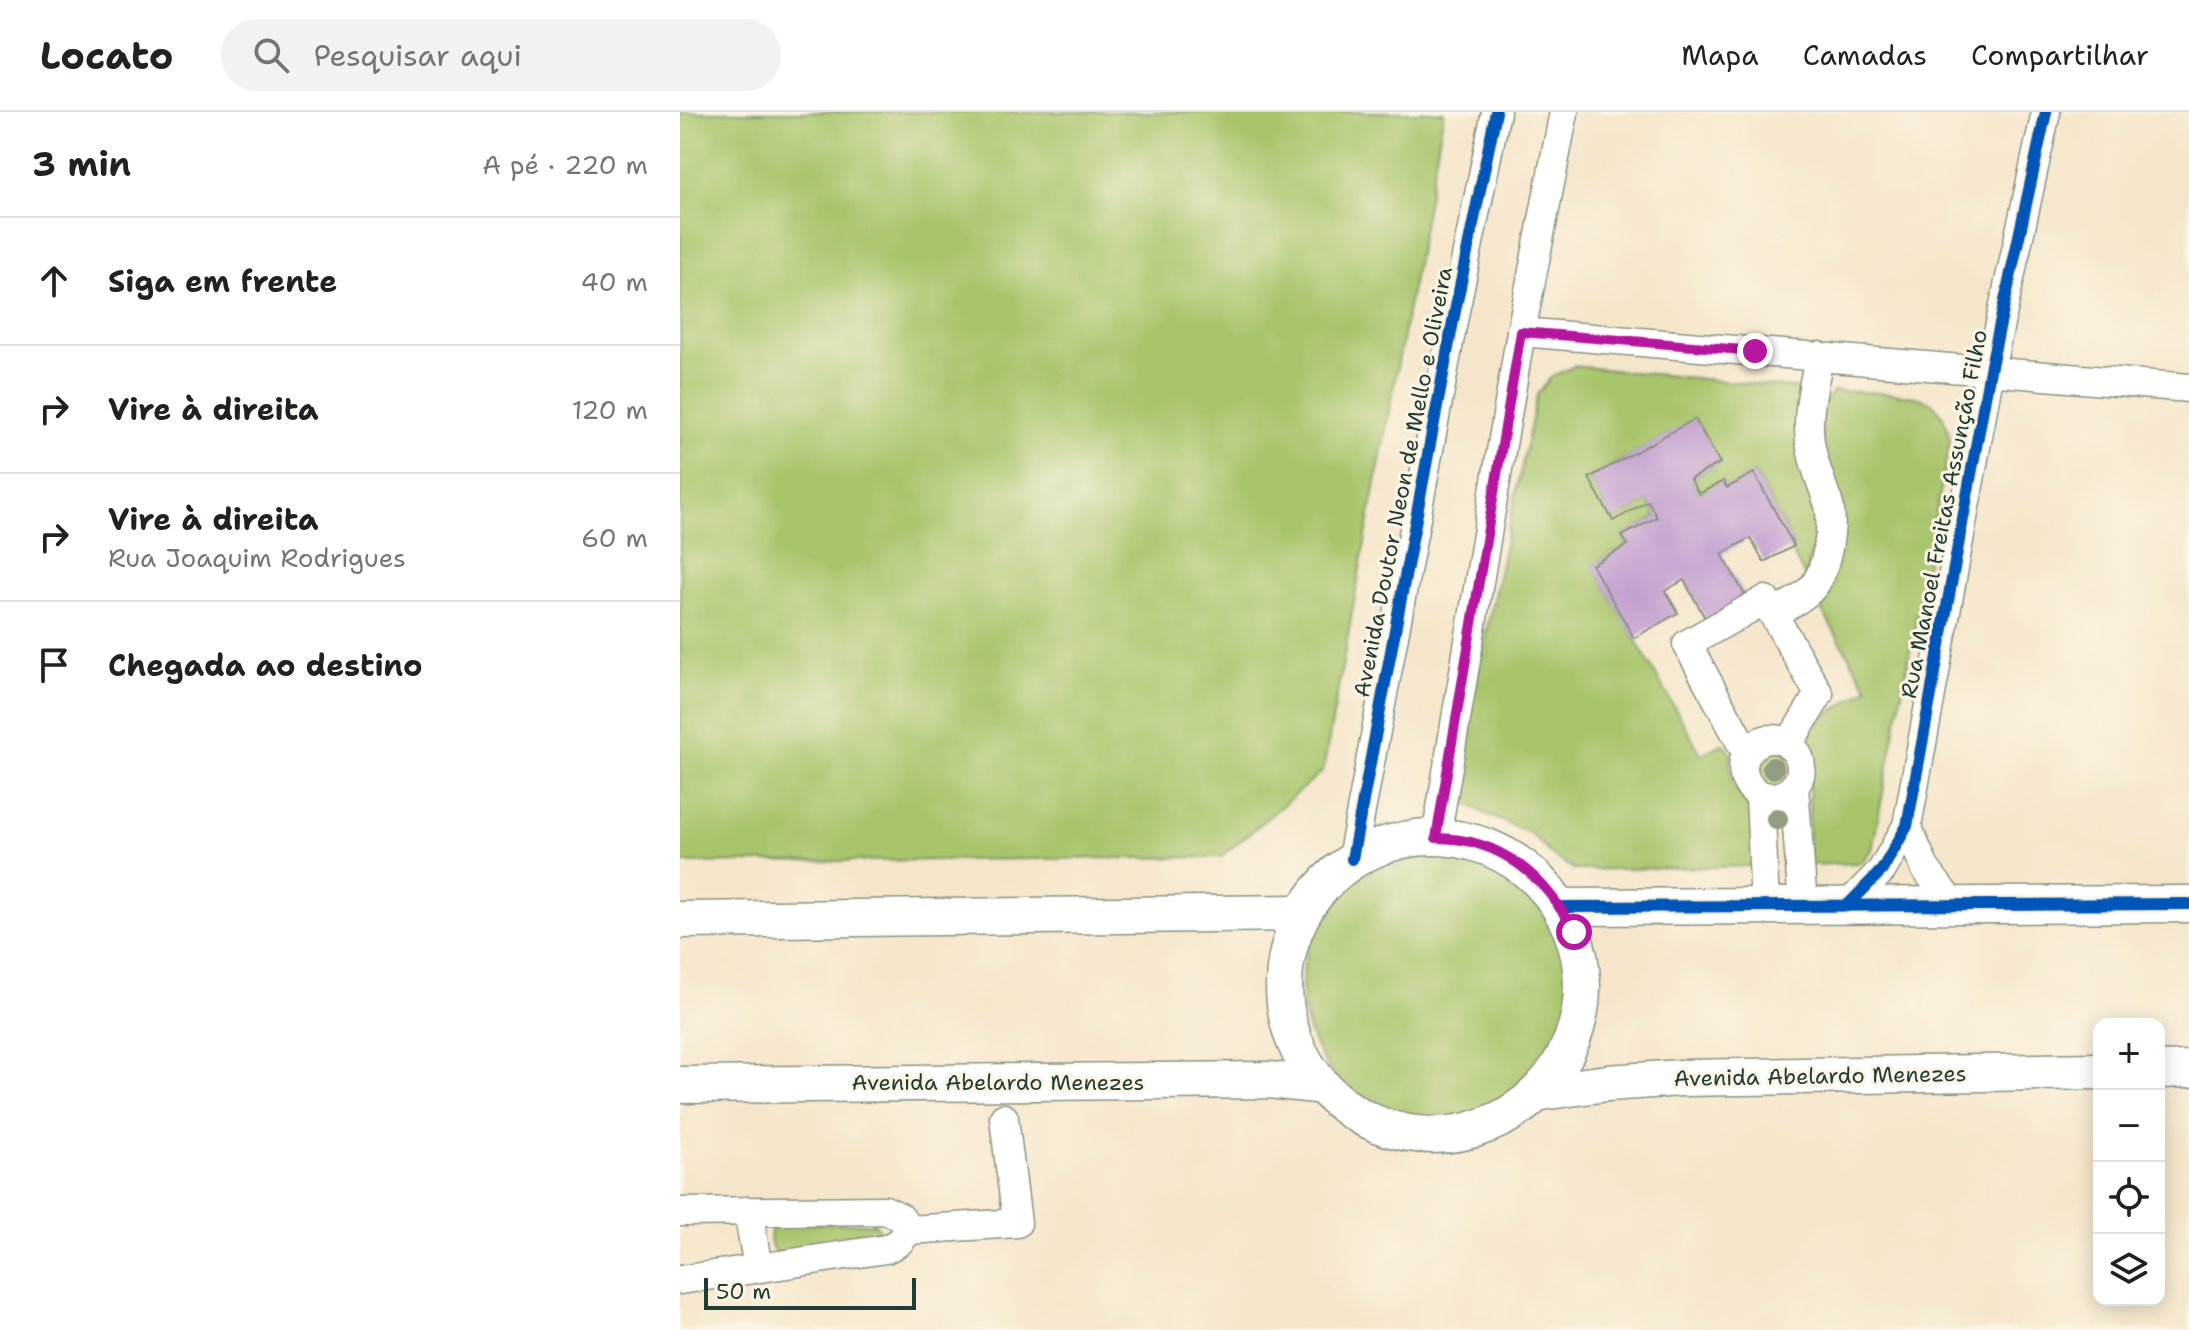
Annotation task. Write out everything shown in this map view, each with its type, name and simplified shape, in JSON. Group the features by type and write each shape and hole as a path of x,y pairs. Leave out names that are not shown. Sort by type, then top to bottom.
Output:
{"main road":[{"path":"1436,838 1485,846 1517,862 1544,885 1561,907 1580,951 1583,1002 1570,1050 1541,1092 1502,1121 1408,1137 1363,1122 1316,1085 1297,1055 1284,1011 1284,965 1301,913 1317,891 1352,859 1405,840 1436,838"},
{"path":"1561,907 2189,904"},
{"path":"680,920 1301,913"},
{"path":"2165,1070 2189,1069"},
{"name":"Avenida Abelardo Menezes","path":"1541,1092 1607,1083 1682,1078 2093,1071"},
{"name":"Avenida Abelardo Menezes","path":"680,1085 1269,1080 1316,1085"}],"street":[{"name":"Avenida Doutor Neon de Mello e Oliveira","path":"1352,859 1454,316 1496,112"},
{"path":"1436,838 1521,332 1564,112"},
{"name":"Rua Manoel Freitas Assunção Filho","path":"1847,906 1882,870 1907,826 1990,370 2046,112"},
{"path":"1521,332 2189,388"},
{"path":"1773,614 1809,591 1815,583 1826,556 1831,531 1829,505 1817,477 1808,422 1819,356"},
{"path":"1747,754 1687,644 1765,600 1819,694 1788,745"},
{"path":"1794,786 1778,797 1760,795 1746,782 1743,772 1747,754 1761,742 1779,741 1795,751 1801,769 1794,786 1803,906"},
{"path":"1760,795 1765,906"},
{"path":"1907,826 1925,868 1953,905"},
{"path":"680,1280 886,1249 899,1242 909,1230 1017,1223 1004,1118"},
{"path":"680,1212 885,1210 900,1217 909,1230"},
{"path":"748,1211 758,1267"}],"green space":[{"path":"680,112 1444,112 1323,771 1221,857 680,863"},
{"path":"1574,366 1803,389 1799,455 1819,524 1805,577 1790,548 1794,545 1754,473 1727,488 1723,482 1699,494 1690,479 1719,463 1695,420 1589,478 1613,520 1648,501 1657,517 1622,536 1628,545 1593,565 1701,754 1722,744 1729,748 1732,783 1753,812 1754,866 1575,870 1550,854 1532,834 1486,814 1459,798 1454,783 1537,395 1551,377"},
{"path":"1834,391 1898,394 1930,402 1944,420 1950,441 1872,850 1861,863 1808,865 1810,737 1821,719 1868,688 1818,604 1828,585 1821,406"},
{"path":"1771,746 1786,752 1792,767 1786,782 1771,788 1756,782 1750,767 1756,752"},
{"path":"1437,853 1489,863 1523,884 1541,902 1562,936 1572,988 1562,1040 1541,1074 1523,1092 1489,1113 1437,1123 1385,1113 1351,1092 1333,1074 1312,1040 1302,988 1312,936 1333,902 1351,884 1385,863"},
{"path":"874,1223 880,1230 877,1238 777,1254 771,1243 770,1235 775,1224"}],"building":[{"path":"1695,419 1720,463 1690,479 1699,494 1723,481 1727,488 1754,473 1794,546 1764,562 1750,538 1722,554 1746,597 1706,620 1684,580 1665,591 1678,613 1634,638 1592,565 1628,545 1622,536 1657,517 1648,501 1613,521 1589,478"}],"cycle path":[{"path":"1352,859 1454,316 1496,112"},
{"path":"1847,906 1882,870 1907,826 1990,370 2046,112"},
{"path":"1561,907 2189,904"}],"route":[{"path":"1574,932 1561,907 1544,885 1517,862 1485,846 1436,838 1521,332 1755,351"}]}
